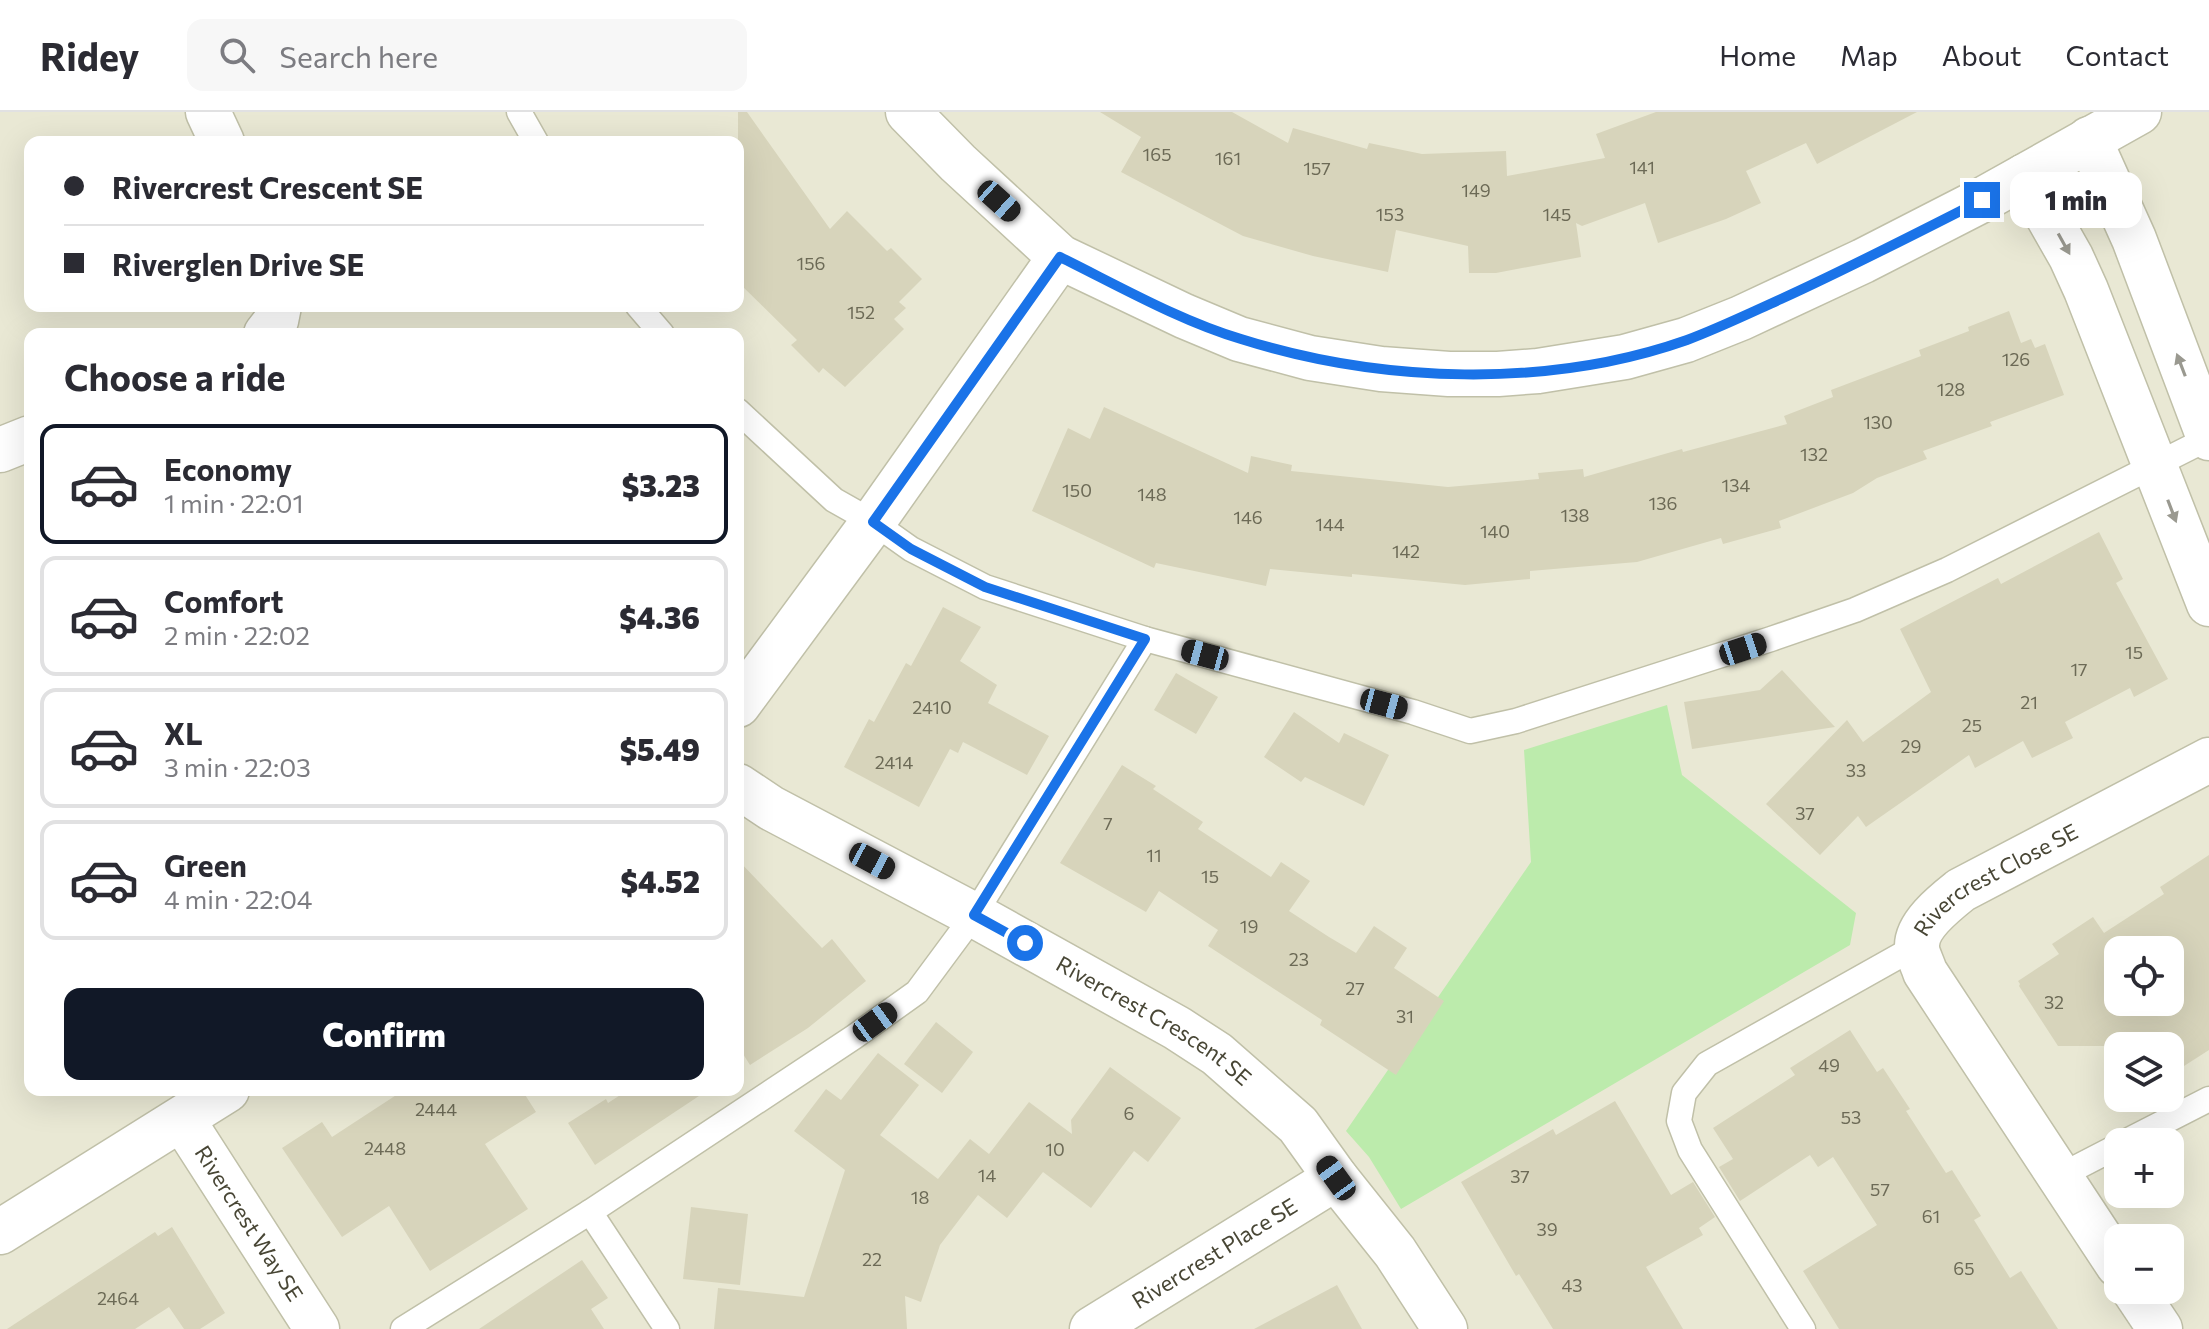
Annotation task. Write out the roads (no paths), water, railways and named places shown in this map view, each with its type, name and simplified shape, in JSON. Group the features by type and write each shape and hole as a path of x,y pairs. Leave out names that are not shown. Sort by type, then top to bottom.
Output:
{"street":[{"path":"208,112 219,136"},
{"path":"908,112 1060,257 1239,339 1310,358 1381,369 1449,374 1538,371 1625,357 1686,340 1863,261 2139,112"},
{"path":"2089,139 2134,239 2209,438"},
{"path":"2025,176 2086,290 2209,604"},
{"path":"744,697 873,522 1060,257"},
{"path":"0,450 24,440"},
{"name":"Rivercrest Close SE","path":"2104,1244 1925,972 1917,946 1923,928 1937,910 1961,890 2209,760"},
{"name":"Rivercrest Crescent SE","path":"744,790 771,808 974,915 1177,1028 1217,1054 1298,1125 1395,1252 1445,1329"},
{"path":"0,1232 218,1096"},
{"name":"Rivercrest Way SE","path":"182,1119 317,1329"},
{"name":"Rivercrest Place SE","path":"1092,1329 1336,1178"},
{"path":"2143,1304 2160,1329"}],"lane":[{"path":"519,112 533,136"},
{"path":"643,312 657,328"},
{"path":"744,417 834,500 911,549 985,587 1145,639 1413,712 1470,731 1516,721 1855,610 1947,570 2209,438"},
{"path":"403,1329 590,1212 917,992 974,915 1145,639"},
{"path":"1803,1329 1690,1150 1679,1121 1684,1093 1707,1064 1917,946"},
{"path":"2152,1128 2209,1099"},
{"path":"2060,1176 2104,1153"},
{"path":"590,1212 667,1329"}]}
